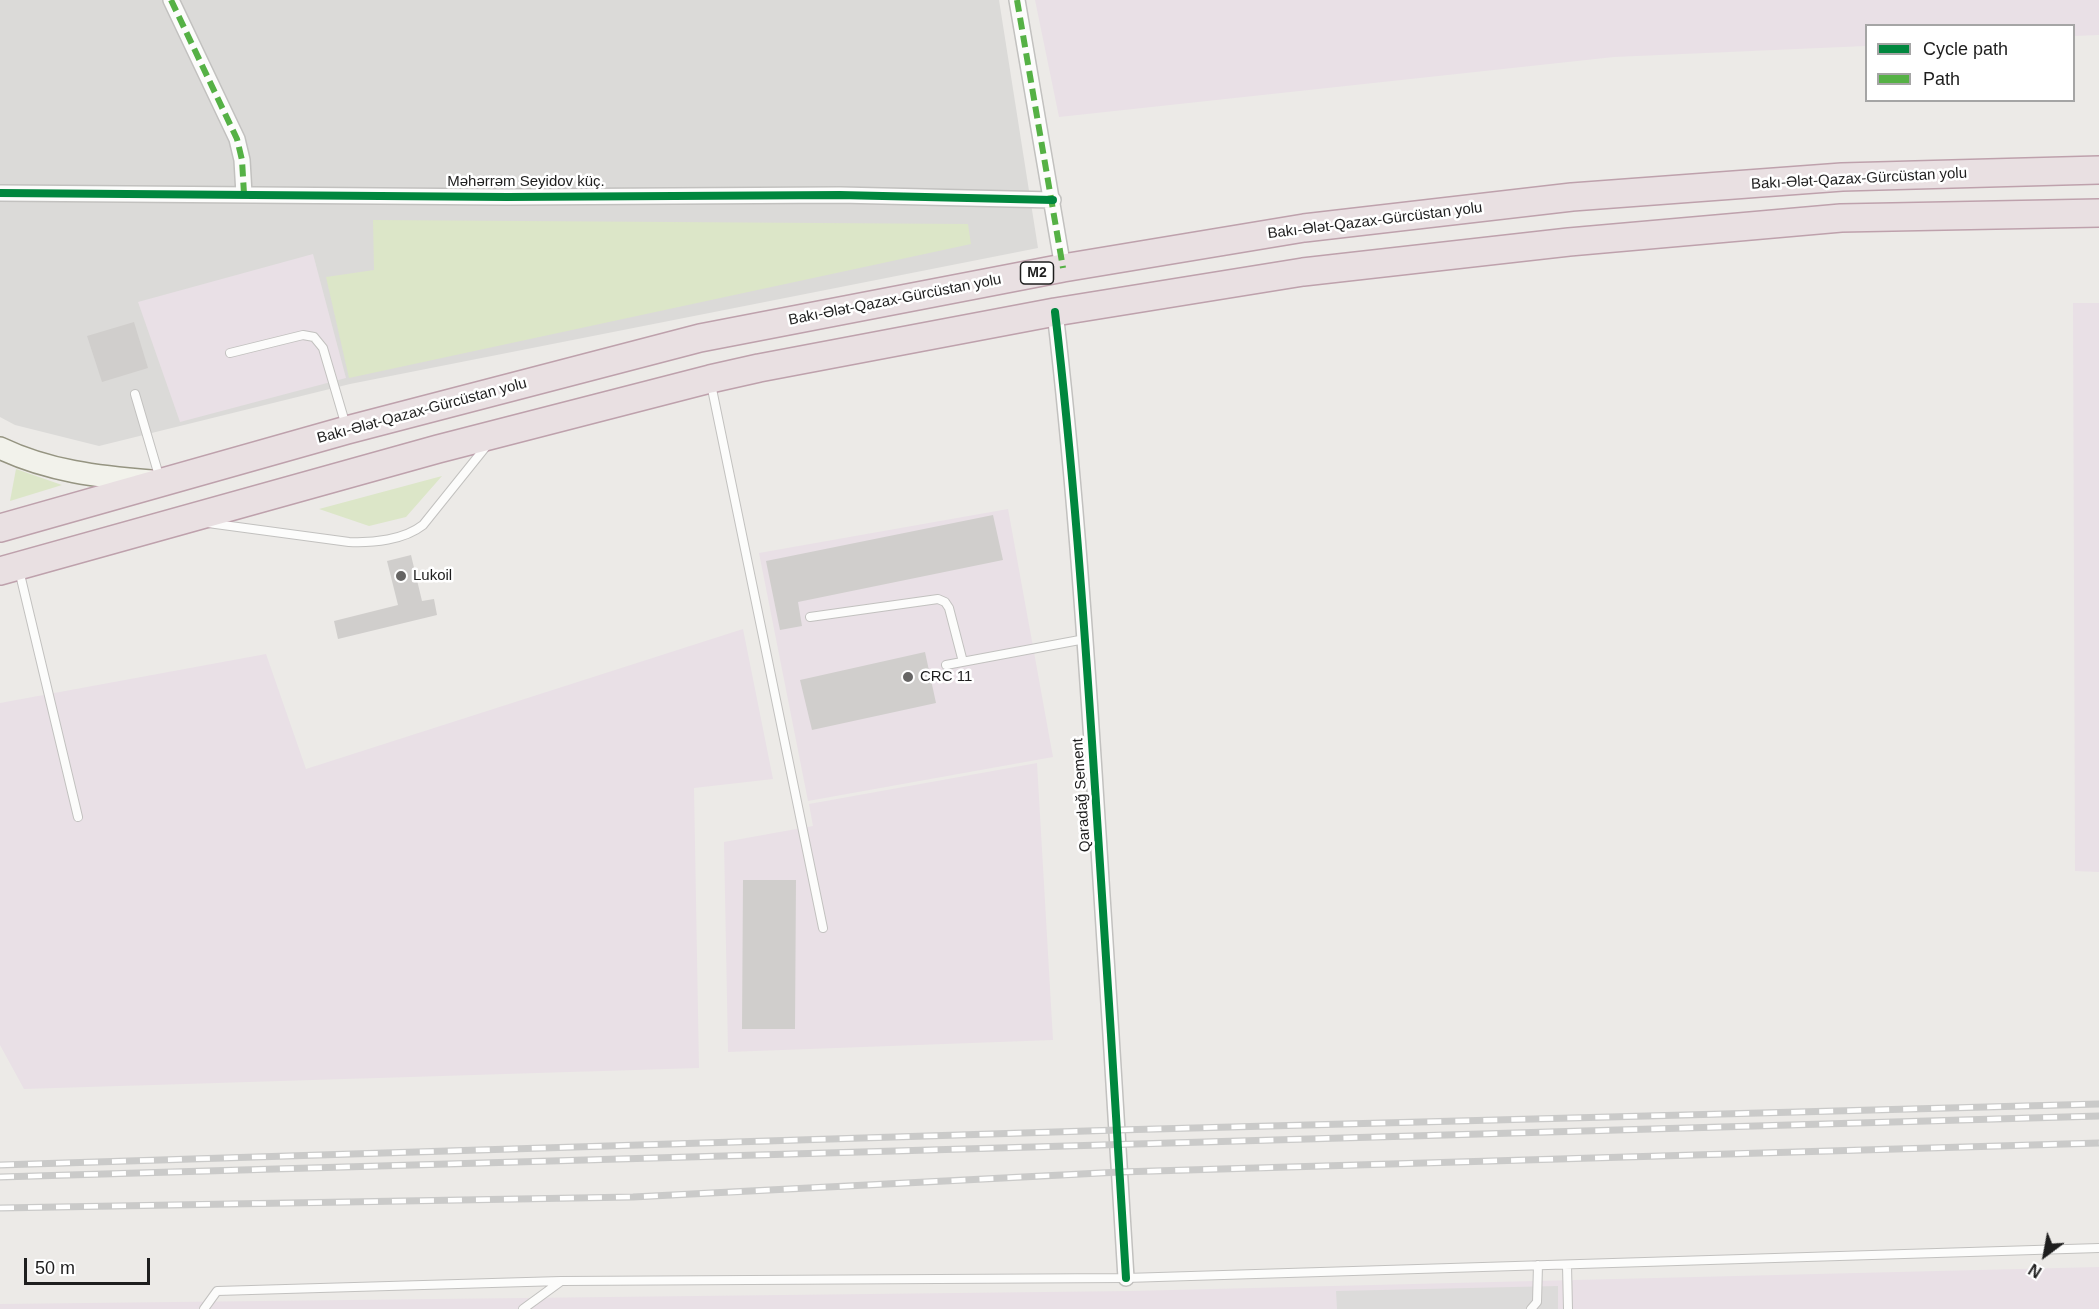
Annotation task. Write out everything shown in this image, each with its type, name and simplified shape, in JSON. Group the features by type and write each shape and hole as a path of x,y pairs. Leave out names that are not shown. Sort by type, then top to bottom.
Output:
{"highway":[{"name":"Bakı-Ələt-Qazax-Gürcüstan yolu","path":"0,528 347,430 699,338 1063,268 1304,228 1572,197 1842,177 2099,170"},
{"path":"9,568 495,435 759,368 1055,312 1303,272 1569,242 1841,218 2099,213"}],"main road":[{"path":"0,448 63,470 100,477 161,482"}],"street":[{"path":"171,0 237,139 242,160 244,194"},
{"path":"1017,0 1063,268"},
{"name":"Məhərrəm Seyidov küç.","path":"0,193 840,195 1053,200"},
{"name":"Qaradağ Sement","path":"1055,312 1066,399 1085,639 1126,1278"}],"lane":[{"path":"230,353 303,335 314,337 323,348 347,430"},
{"path":"710,380 823,928"},
{"path":"135,394 161,482"},
{"path":"185,520 349,542 367,543 413,533 423,525 495,435"},
{"path":"9,568 78,817"},
{"path":"810,617 938,599 945,602 949,608 963,662"},
{"path":"946,665 1085,639"},
{"path":"204,1309 217,1291 561,1281 1126,1278 2099,1248"},
{"path":"1567,1264 1568,1309"},
{"path":"1531,1309 1537,1302 1538,1265"},
{"path":"524,1309 561,1281"}],"shaded area":[{"path":"0,0 999,0 1038,248 350,384 99,446 15,425 0,417"},
{"path":"1035,0 2099,0 2099,35 2075,36 2075,24 1865,24 1865,46 1614,57 1059,117"},
{"path":"313,254 346,378 180,422 138,302"},
{"path":"2073,303 2099,303 2099,872 2075,871"},
{"path":"1008,509 1053,757 808,801 759,553"},
{"path":"743,629 773,779 694,788 699,1068 24,1089 0,1045 0,703 266,654 306,769"},
{"path":"1037,763 1053,1040 728,1052 724,842 813,826 809,804"},
{"path":"2099,1267 2099,1309 0,1309 0,1304 1131,1291"},
{"path":"1558,1286 1558,1309 1337,1309 1336,1291"}],"green space":[{"path":"373,220 968,224 971,244 349,378 326,277 374,270"},
{"path":"16,469 62,485 10,501"},
{"path":"442,476 406,517 369,526 319,509"}],"building":[{"path":"134,322 148,368 102,382 87,336"},
{"path":"993,515 1003,560 798,602 802,626 780,630 766,561"},
{"path":"411,555 422,601 434,599 437,615 338,639 334,621 398,605 387,561"},
{"path":"925,652 936,703 812,730 800,680"},
{"path":"743,880 796,880 795,1029 742,1029"}],"railway":[{"path":"0,1165 1118,1130 2099,1104"},
{"path":"0,1177 2099,1116"},
{"path":"0,1208 633,1197 1120,1172 2099,1143"}],"marked path":[{"path":"171,0 237,139 242,160 244,194"},
{"path":"1017,0 1063,268"}],"cycle path":[{"path":"0,193 507,197 840,195 1053,200"},
{"path":"1055,312 1082,600 1126,1278"}],"place":[{"name":"Lukoil","path":"401,576"},
{"name":"CRC 11","path":"908,677"}]}
